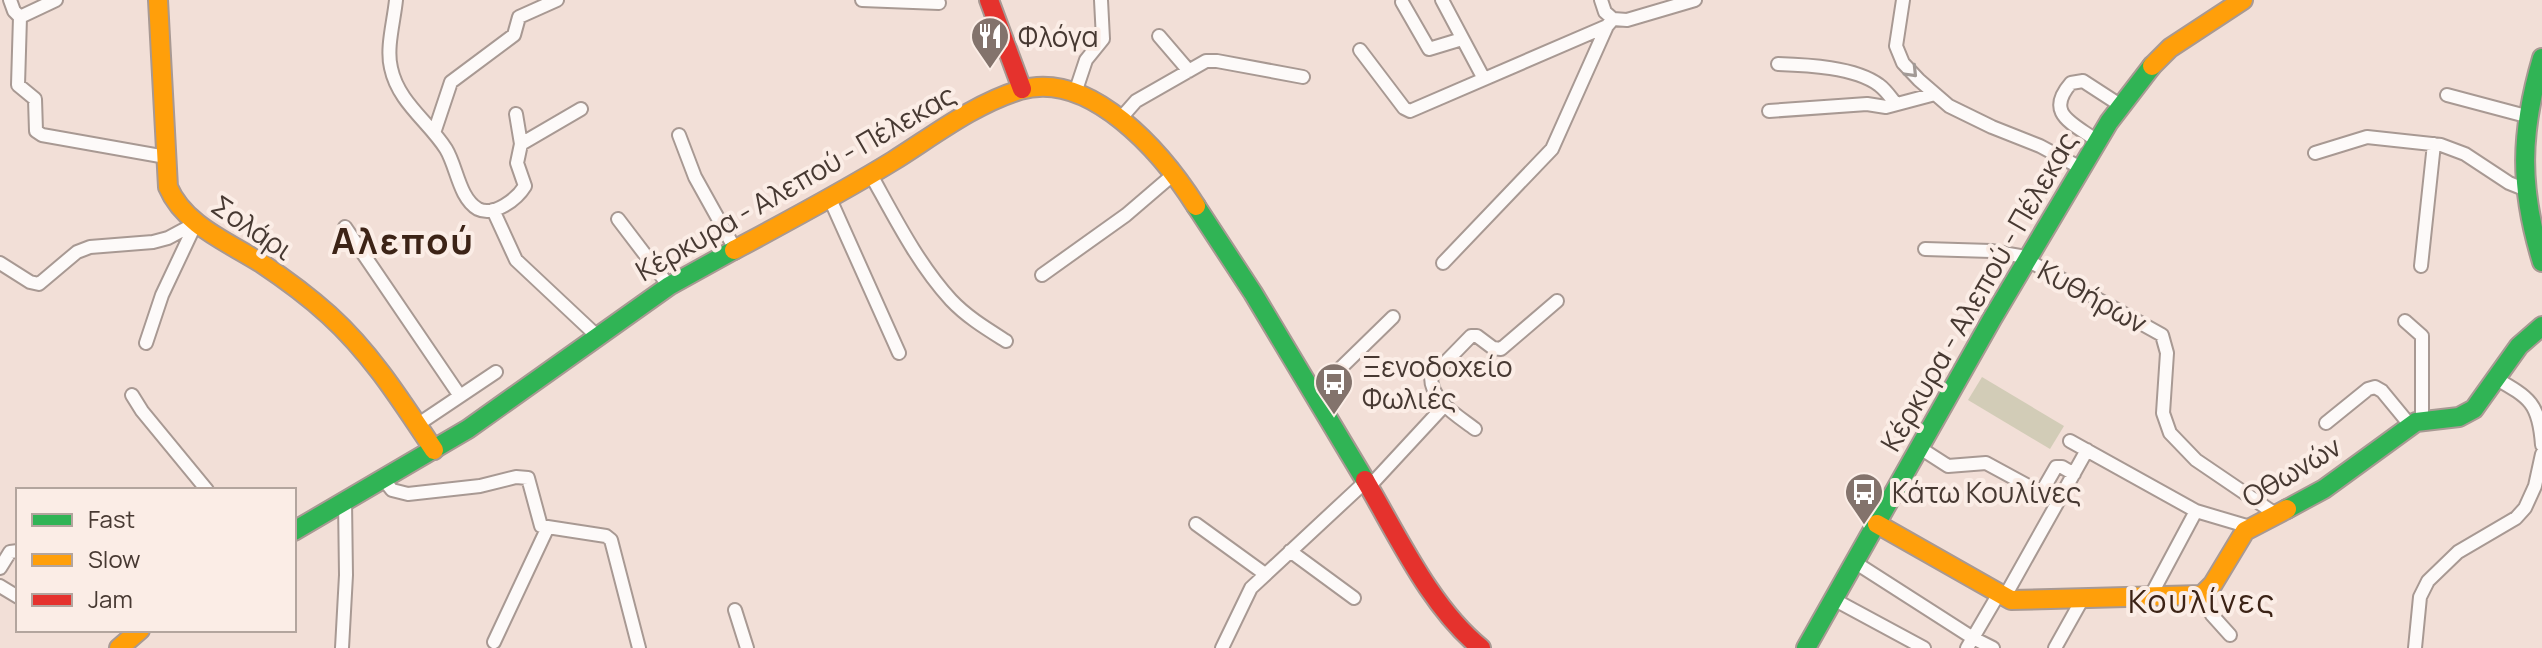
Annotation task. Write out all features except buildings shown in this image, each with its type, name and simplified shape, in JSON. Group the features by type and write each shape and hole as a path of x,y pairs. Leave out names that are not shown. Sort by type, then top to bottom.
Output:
{"main road":[{"name":"Σολάρι","path":"158,0 168,187 173,199 182,213 291,285 332,317 364,350 434,450"},
{"path":"989,0 1022,89"},
{"name":"Κέρκυρα - Αλεπού - Πέλεκας","path":"1808,647 2028,259 2120,105 2170,48 2243,0"},
{"path":"2542,58 2526,116 2522,157 2529,221 2542,262"},
{"name":"Κέρκυρα - Αλεπού - Πέλεκας","path":"296,530 434,450 669,286 830,199 981,106 1022,89 1047,88 1075,93 1104,106 1142,136 1175,173 1253,293 1444,612 1461,632 1481,648"},
{"path":"2416,422 2466,415 2480,403 2520,344 2542,326"},
{"name":"Οθωνών","path":"2202,595 2213,584 2239,539 2250,527 2324,489 2416,422"},
{"path":"1877,524 2001,596 2018,601 2202,595"},
{"path":"119,648 136,632"}],"street":[{"path":"10,0 20,17 18,85 35,99 36,131 42,135 166,157"},
{"path":"20,17 56,0"},
{"path":"396,0 391,69 416,114 447,151 465,193 482,210 502,207 524,189 526,183 517,163 521,144 516,114"},
{"path":"434,133 451,82 514,35 517,21 523,14 557,0"},
{"path":"862,0 939,3"},
{"path":"1075,93 1086,60 1103,39 1101,0"},
{"path":"1442,0 1484,79"},
{"path":"1443,263 1552,149 1610,23 1601,0"},
{"path":"1360,50 1408,111 1610,23 1695,0"},
{"path":"1903,0 1895,36 1898,55 1919,80 1949,106 2040,146 2081,168"},
{"path":"1402,2 1429,49 1462,39"},
{"path":"1159,36 1189,71"},
{"path":"1121,118 1136,101 1203,63 1213,61 1303,77"},
{"path":"1778,64 1808,65 1863,76 1881,86 1896,104"},
{"path":"2097,141 2061,113 2058,105 2061,97 2071,83 2083,81 2120,105"},
{"path":"1769,111 1867,104 1886,107 1935,94"},
{"path":"2447,95 2526,116"},
{"path":"521,144 581,109"},
{"path":"679,135 695,177 735,249"},
{"path":"2315,153 2367,137 2434,144 2460,151 2509,183 2524,189"},
{"path":"2421,266 2434,144"},
{"path":"1042,275 1126,215 1175,173"},
{"path":"871,175 913,250 940,287 969,317 1006,341"},
{"path":"830,199 899,353"},
{"path":"493,210 516,260 541,287 597,336"},
{"path":"618,219 669,286"},
{"path":"0,263 36,284 77,252 90,247 153,242 168,238 196,223"},
{"path":"146,343 162,295 196,223"},
{"path":"345,227 460,396"},
{"path":"1925,249 1991,251 2028,259"},
{"name":"Κυθήρων","path":"2028,259 2162,335 2167,353 2163,413 2170,433 2196,460 2277,515"},
{"path":"1475,429 1444,406 1431,385 1431,377 1469,338 1477,336 1493,348 1501,349 1557,301"},
{"path":"1313,395 1393,317"},
{"path":"2405,321 2422,336 2416,422"},
{"path":"417,425 496,372"},
{"path":"2495,378 2528,398 2536,408 2541,423 2542,445"},
{"path":"2326,423 2368,389 2375,387 2416,422"},
{"path":"132,395 205,488"},
{"path":"1222,648 1239,617 1245,597 1265,574 1367,485 1444,406"},
{"path":"2070,441 2196,511 2250,527"},
{"path":"1920,448 1948,466 1986,463 2058,502"},
{"path":"1970,643 2087,450"},
{"path":"2415,648 2420,597 2428,581 2458,552 2516,518 2525,508 2535,486 2542,454"},
{"path":"2041,493 2056,467 2074,474"},
{"path":"384,480 392,490 408,494 480,486 525,477 532,486 539,524 547,529 609,538 639,648"},
{"path":"342,648 346,575 345,501"},
{"path":"2150,597 2196,511"},
{"path":"1196,524 1265,574"},
{"path":"494,642 547,529"},
{"path":"0,568 10,552 16,551"},
{"path":"1290,551 1354,598"},
{"path":"1856,563 1970,643 1993,648"},
{"path":"2202,595 2212,615 2230,635"},
{"path":"2055,648 2083,598"},
{"path":"1835,600 1924,648"},
{"path":"735,610 747,648"}],"shaded area":[{"path":"1982,377 2064,426 2050,449 1968,400"}],"traffic: fast":[{"path":"2542,58 2529,111 2525,160 2529,209 2542,262"},
{"path":"1806,648 1992,319 2109,122 2152,66"},
{"path":"1196,206 1253,293 1365,480"},
{"path":"296,530 468,429 669,286 734,250"},
{"path":"2287,509 2324,489 2416,422 2459,417 2474,409 2519,346 2542,326"}],"traffic: slow":[{"path":"158,0 168,187 175,200 196,222 279,275 345,330 373,362 434,450"},
{"path":"2152,66 2170,48 2243,0"},
{"path":"734,250 854,184 986,103 1020,90 1047,87 1073,92 1098,104 1122,121 1165,163 1196,206"},
{"path":"1877,524 2011,600 2202,595 2213,584 2245,531 2287,509"},
{"path":"119,648 138,632"}],"traffic: jam":[{"path":"989,0 1022,89"},
{"path":"1365,480 1431,592 1446,613 1481,648"}],"place":[{"name":"Φλόγα","path":"990,70"},
{"name":"Ξενοδοχείο Φωλιές","path":"1334,416"},
{"name":"Κάτω Κουλίνες","path":"1864,526"}],"district":[{"name":"Αλεπού","path":"403,240"},
{"name":"Κουλίνες","path":"2202,601"}]}
